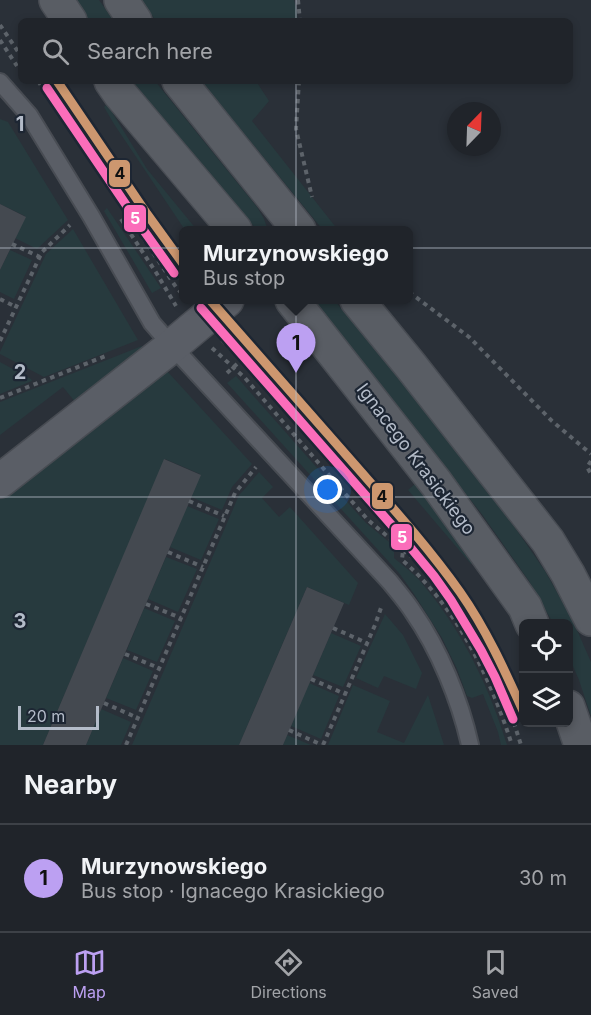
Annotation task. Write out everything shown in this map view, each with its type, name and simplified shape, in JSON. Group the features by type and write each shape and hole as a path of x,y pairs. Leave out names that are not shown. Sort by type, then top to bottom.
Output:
{"main road":[{"path":"56,0 68,18"},
{"path":"121,0 133,18"},
{"path":"113,84 231,226"},
{"path":"182,84 307,217"},
{"name":"Ignacego Krasickiego","path":"295,304 436,483 525,607 530,619"},
{"path":"360,304 548,541 591,619"},
{"path":"573,722 581,745"}],"street":[{"path":"0,482 222,304"}],"lane":[{"path":"0,82 29,116 91,216 152,322 390,582 413,612 444,670 470,745"}],"path":[{"path":"298,0 300,18"},
{"path":"0,25 18,52"},
{"path":"0,40 18,67"},
{"path":"40,84 179,291"},
{"path":"299,84 296,129 307,217"},
{"path":"0,340 42,252 69,226"},
{"path":"12,244 40,257"},
{"path":"160,296 176,287"},
{"path":"413,296 469,337 552,421 591,454"},
{"path":"0,299 16,307"},
{"path":"219,337 254,371 404,539 402,560 420,574 461,630 496,699 512,745"},
{"path":"210,345 245,378 368,520 425,568 451,600 493,673 521,745"},
{"path":"0,398 111,354"},
{"path":"222,378 248,354"},
{"path":"591,461 587,467 591,474"},
{"path":"126,745 235,493 255,468"},
{"path":"189,501 225,516"},
{"path":"375,508 380,504"},
{"path":"168,552 203,567"},
{"path":"146,604 181,618"},
{"path":"289,730 323,745 375,625"},
{"path":"333,628 367,643"},
{"path":"125,654 159,668"},
{"path":"311,679 345,693"},
{"path":"104,703 138,718"}],"green space":[{"path":"74,0 99,0 112,18 87,18"},
{"path":"141,0 294,0 298,18 154,18"},
{"path":"44,84 54,92 148,232 179,272 179,281 145,235"},
{"path":"133,84 157,84 257,207 267,226 253,226 162,122"},
{"path":"203,84 258,84 269,101 252,121 335,226 320,226"},
{"path":"107,104 147,169 194,226 182,226 104,107"},
{"path":"0,119 8,122 68,220 37,249 15,238 25,216 0,204"},
{"path":"107,208 161,288 152,293 104,211"},
{"path":"73,229 138,340 44,377 0,352 46,254"},
{"path":"10,250 32,260 14,299 0,292 0,270"},
{"path":"315,304 337,304 413,394 496,500 545,571 572,619 551,619 529,581 481,513"},
{"path":"142,346 145,352 76,403 63,387 0,435 0,402"},
{"path":"0,362 31,379 32,381 0,394"},
{"path":"162,371 167,371 252,464 232,487 222,510 191,497 200,474 165,459 43,745 0,745 0,494"},
{"path":"236,376 366,523 394,546 394,558 418,578 433,597 457,631 477,668 507,745 501,745 483,694 472,698 467,696 442,638 399,573 227,383"},
{"path":"259,472 273,487 262,498 279,517 290,507 358,583 349,605 307,587 239,745 132,745 239,495"},
{"path":"415,484 474,561 471,564 408,490"},
{"path":"187,506 219,519 201,560 170,547"},
{"path":"166,557 197,569 178,612 148,599"},
{"path":"144,608 175,621 157,662 127,650"},
{"path":"385,614 403,635 422,673 416,689 384,676 378,688 356,678"},
{"path":"573,621 591,662 591,716 573,666"},
{"path":"331,633 361,646 343,687 313,675"},
{"path":"123,658 153,671 136,710 106,698"},
{"path":"309,683 339,696 321,739 291,726"},
{"path":"353,685 390,701 377,732 404,743 428,695 444,745 328,745"},
{"path":"101,709 131,722 121,745 86,745"},
{"path":"287,735 311,745 283,745"}],"building":[{"path":"0,204 26,217 0,270"},
{"path":"164,459 201,475 86,745 43,745"},
{"path":"307,587 344,603 283,745 239,745"}],"transit line":[{"name":"4","path":"59,84 179,258"},
{"name":"5","path":"47,88 174,273"},
{"name":"4","path":"214,304 396,511 448,575 487,635 519,702"},
{"name":"5","path":"201,308 434,576 481,650 513,719"}],"place":[{"name":"Murzynowskiego","path":"296,373"}]}
